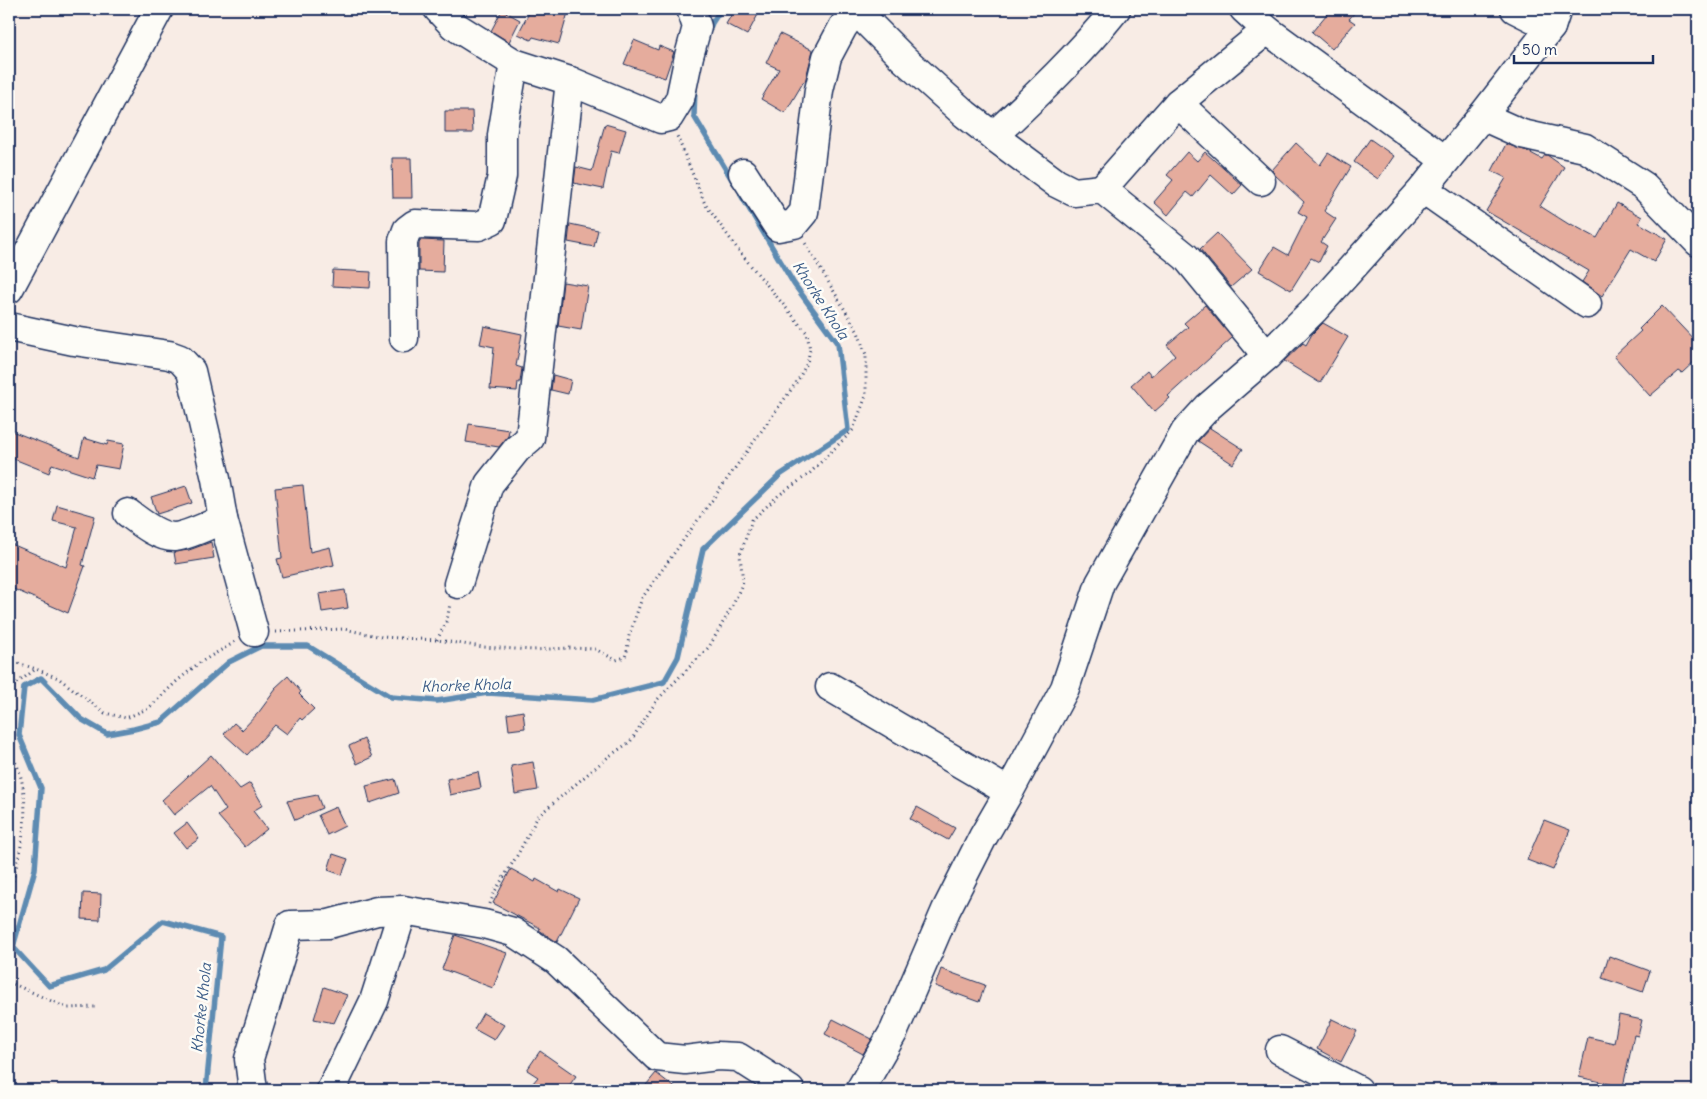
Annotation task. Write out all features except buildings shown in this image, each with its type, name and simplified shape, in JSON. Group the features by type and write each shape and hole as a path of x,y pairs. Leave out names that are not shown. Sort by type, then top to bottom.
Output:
{"street":[{"path":"9,290 157,9"},
{"path":"438,9 453,25 514,63 570,81 661,119 669,117 680,100 697,27 690,9"},
{"path":"743,172 778,227 794,224 804,212 819,90 828,57 843,27 856,9"},
{"path":"861,9 868,23 904,59 965,114 993,136 1056,183 1074,192 1102,190 1186,257 1267,356"},
{"path":"993,136 1064,70 1116,9"},
{"path":"1244,9 1267,30 1445,160"},
{"path":"860,1090 894,1031 946,910 983,837 1065,688 1100,583 1172,453 1185,432 1208,407 1267,356 1315,309 1424,188 1482,116 1554,18 1514,9"},
{"path":"1102,190 1178,103 1267,30"},
{"path":"404,338 403,241 407,230 415,224 479,226 492,220 502,176 502,135 514,63"},
{"path":"458,584 489,484 517,449 530,438 570,81"},
{"path":"1178,103 1261,182"},
{"path":"1482,116 1522,134 1584,148 1644,186 1698,242"},
{"path":"1424,188 1587,304"},
{"path":"9,327 74,340 168,355 180,359 191,371 216,479 223,519 254,632"},
{"path":"128,513 152,530 173,537 197,530 223,519"},
{"path":"830,687 1009,792"},
{"path":"331,1090 374,1001 403,910"},
{"path":"253,1090 249,1059 290,925 329,924 377,911 403,910 484,924 513,932 556,960 657,1057 685,1060 717,1056 738,1057 790,1090"},
{"path":"1280,1050 1358,1090"}],"path":[{"path":"9,660 58,678 104,713 126,718 149,708 199,663 254,632 344,629 382,637 437,640 484,647 533,650 595,649 616,660 625,657 629,636 642,598 798,380 807,363 810,350 807,334 742,254 705,204 669,117"},
{"path":"484,924 495,891 518,854 538,816 608,757 630,742 657,700 709,647 733,605 743,582 740,556 752,520 779,495 809,474 853,430 866,396 866,355 858,332 794,224"},
{"path":"437,640 447,620 458,584"},
{"path":"9,689 36,669"},
{"path":"9,749 20,773 26,815 21,848 9,896"},
{"path":"9,982 67,1008 97,1008"}],"waterway":[{"name":"Khorke Khola","path":"708,33 721,9"},
{"name":"Khorke Khola","path":"695,88 694,116 734,183"},
{"name":"Khorke Khola","path":"206,1090 221,937 163,921 104,970 49,986 13,947 35,869 41,788 19,735 24,687 41,678 81,719 107,734 161,722 229,662 261,646 308,646 391,697 437,701 488,693 593,700 664,682 678,657 703,549 780,475 848,430 838,344 794,284 741,195"}]}
